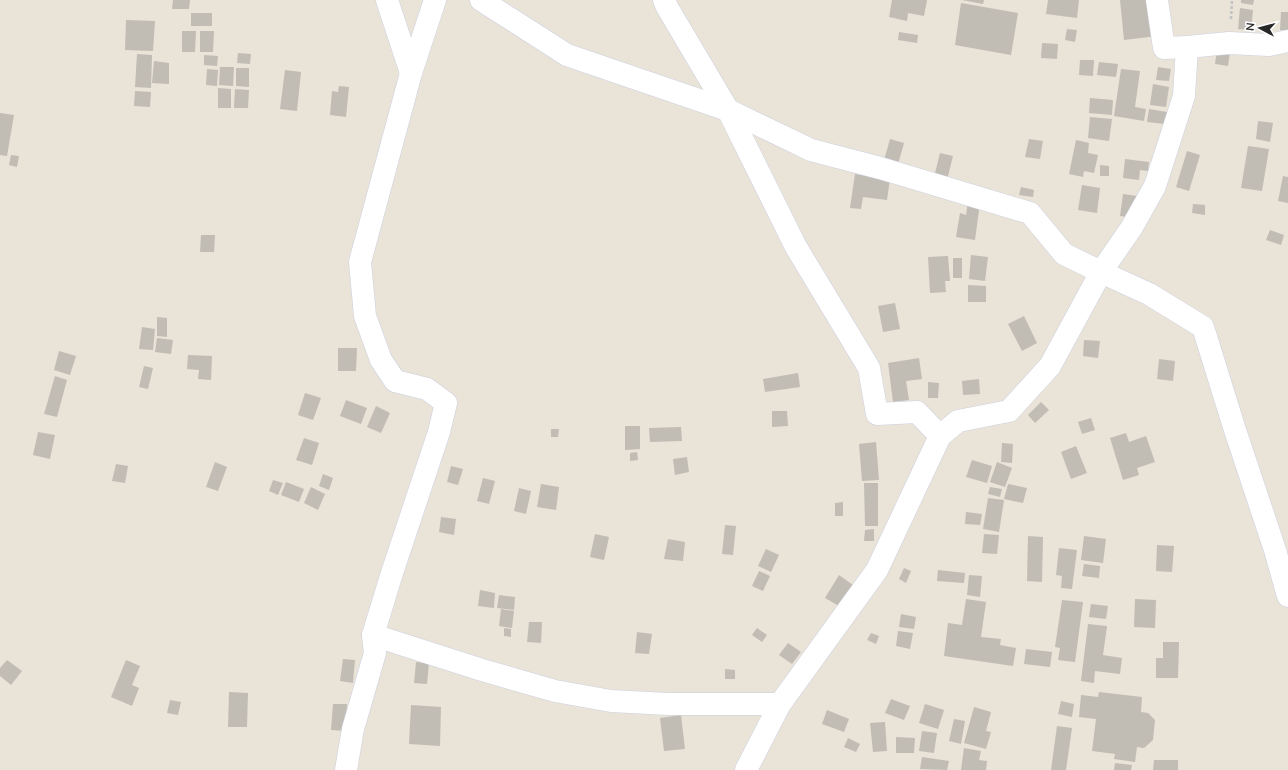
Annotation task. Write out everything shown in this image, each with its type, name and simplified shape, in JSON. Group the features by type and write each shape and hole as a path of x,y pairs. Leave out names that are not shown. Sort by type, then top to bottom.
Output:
{"street":[{"path":"387,0 411,73"},
{"path":"346,770 353,729 375,653 373,635 439,432 446,403 426,389 395,381 381,360 365,316 360,262 411,73 435,0"},
{"path":"481,0 567,55 728,110 812,150 880,168 1030,213 1064,254 1149,294 1203,327 1234,427 1275,550 1288,596"},
{"path":"664,0 728,110 796,247 869,368 877,414 917,412 940,436"},
{"path":"1157,0 1164,48 1229,43 1269,44 1288,41"},
{"path":"746,770 780,704 877,570 940,436 958,421 1009,411 1050,366 1101,272 1132,226 1155,186 1184,96 1187,47"},
{"path":"373,635 482,670 555,691 611,701 668,704 780,704"}],"building":[{"path":"173,0 190,0 189,9 172,9"},
{"path":"892,0 927,0 924,16 908,13 907,21 889,17"},
{"path":"962,0 984,0 983,4"},
{"path":"1048,0 1079,0 1077,18 1046,14"},
{"path":"1120,0 1153,0 1157,36 1124,40"},
{"path":"1241,0 1254,0 1253,5 1241,3"},
{"path":"961,3 1018,13 1011,55 955,45"},
{"path":"1240,8 1253,10 1251,30 1238,29"},
{"path":"1281,12 1288,12 1288,31 1280,30"},
{"path":"191,13 212,13 212,26 191,26"},
{"path":"126,20 155,21 153,51 125,50"},
{"path":"1067,29 1077,30 1075,42 1065,40"},
{"path":"182,31 196,31 195,52 182,52"},
{"path":"200,31 214,31 213,52 200,52"},
{"path":"899,32 918,35 917,43 898,40"},
{"path":"1042,43 1058,44 1057,59 1041,58"},
{"path":"1217,50 1230,52 1228,66 1215,64"},
{"path":"238,53 251,54 250,64 237,63"},
{"path":"137,54 152,55 151,88 135,87"},
{"path":"204,55 218,56 217,66 204,65"},
{"path":"1080,60 1094,60 1093,76 1079,75"},
{"path":"154,61 169,63 169,84 152,83"},
{"path":"1099,62 1118,64 1116,77 1097,75"},
{"path":"220,67 234,67 233,86 219,85"},
{"path":"1158,67 1171,69 1169,81 1156,80"},
{"path":"236,68 249,68 249,87 236,86"},
{"path":"207,69 218,70 217,86 206,85"},
{"path":"1121,69 1140,71 1135,107 1146,109 1144,121 1114,116"},
{"path":"285,70 301,72 297,111 280,109"},
{"path":"1153,84 1169,87 1166,107 1150,105"},
{"path":"339,86 349,87 346,117 330,115 332,91 338,92"},
{"path":"218,88 231,89 231,108 218,108"},
{"path":"235,89 249,90 248,108 234,108"},
{"path":"135,91 151,92 150,107 134,106"},
{"path":"1090,98 1113,100 1112,115 1089,113"},
{"path":"1149,109 1167,112 1165,124 1147,122"},
{"path":"0,113 14,115 7,156 0,155"},
{"path":"1090,117 1112,119 1109,141 1088,138"},
{"path":"1258,121 1273,123 1270,142 1256,139"},
{"path":"890,139 904,143 897,168 883,164"},
{"path":"1029,139 1043,141 1040,159 1025,157"},
{"path":"1076,140 1089,143 1088,153 1098,155 1094,173 1084,171 1083,177 1069,174"},
{"path":"1248,146 1269,149 1262,191 1241,188"},
{"path":"1187,151 1200,155 1189,191 1176,187"},
{"path":"940,153 953,156 947,180 934,177"},
{"path":"11,155 19,156 17,167 9,165"},
{"path":"1125,159 1149,162 1148,171 1140,170 1139,180 1123,178"},
{"path":"1100,165 1109,166 1109,176 1100,176"},
{"path":"855,174 890,179 887,200 863,197 861,209 850,208"},
{"path":"1283,176 1288,177 1288,203 1278,201"},
{"path":"1082,185 1100,188 1097,213 1078,210"},
{"path":"1021,187 1034,190 1033,197 1019,195"},
{"path":"1123,194 1137,196 1134,218 1120,216"},
{"path":"968,201 980,203 975,240 956,237 960,213 966,215"},
{"path":"1193,204 1205,205 1205,215 1192,213"},
{"path":"1270,230 1284,235 1281,245 1266,240"},
{"path":"201,235 215,235 214,252 200,252"},
{"path":"971,255 988,257 985,281 969,279"},
{"path":"948,256 950,281 945,281 946,292 930,293 928,257"},
{"path":"953,258 962,258 962,278 953,278"},
{"path":"968,285 986,286 986,302 968,302"},
{"path":"895,303 900,329 883,332 878,306"},
{"path":"1024,316 1037,343 1022,351 1008,324"},
{"path":"157,317 167,318 167,337 157,336"},
{"path":"142,327 155,329 153,350 139,349"},
{"path":"157,338 173,340 171,354 155,352"},
{"path":"1084,340 1100,341 1098,358 1083,356"},
{"path":"338,348 357,348 356,371 338,371"},
{"path":"59,351 76,356 70,375 54,370"},
{"path":"188,355 212,356 211,380 198,379 199,370 187,369"},
{"path":"919,358 922,379 906,381 909,400 893,402 888,363"},
{"path":"1159,359 1175,361 1173,381 1157,379"},
{"path":"144,366 153,368 148,389 139,387"},
{"path":"798,373 800,387 765,392 763,379"},
{"path":"55,376 67,380 57,417 44,414"},
{"path":"979,379 980,394 963,395 962,381"},
{"path":"928,382 939,383 938,398 928,398"},
{"path":"305,393 321,398 313,420 298,415"},
{"path":"346,400 367,408 361,424 340,416"},
{"path":"1041,402 1049,410 1035,423 1028,415"},
{"path":"376,406 390,413 381,433 367,427"},
{"path":"772,411 787,411 788,426 772,427"},
{"path":"1091,418 1095,430 1082,434 1078,422"},
{"path":"625,426 640,426 640,449 625,450"},
{"path":"681,427 682,441 650,442 649,428"},
{"path":"551,429 559,429 558,437 551,437"},
{"path":"38,432 55,435 50,459 33,455"},
{"path":"1126,433 1129,442 1146,436 1155,462 1137,468 1139,475 1123,480 1110,438"},
{"path":"304,438 319,443 312,465 296,460"},
{"path":"876,442 879,480 862,481 859,444"},
{"path":"1002,443 1013,444 1012,463 1001,462"},
{"path":"1076,446 1087,473 1071,479 1061,452"},
{"path":"637,452 638,460 630,461 630,453"},
{"path":"687,457 689,472 675,475 673,459"},
{"path":"972,460 992,466 987,483 966,477"},
{"path":"215,462 227,467 218,491 206,487"},
{"path":"997,462 1012,468 1005,487 990,482"},
{"path":"116,464 128,466 125,483 112,481"},
{"path":"451,466 463,469 458,485 447,482"},
{"path":"323,474 333,478 329,490 319,486"},
{"path":"483,478 495,481 489,504 477,501"},
{"path":"273,480 283,483 278,495 269,491"},
{"path":"286,482 304,489 299,502 281,495"},
{"path":"864,483 878,483 878,526 865,526"},
{"path":"541,484 559,487 556,510 537,507"},
{"path":"1008,484 1027,488 1023,503 1004,499"},
{"path":"311,487 325,494 318,510 304,503"},
{"path":"990,487 1002,489 1000,497 988,494"},
{"path":"519,488 531,491 526,514 514,511"},
{"path":"988,498 1004,500 999,532 983,529"},
{"path":"843,502 843,516 835,516 835,503"},
{"path":"966,512 982,514 980,525 965,524"},
{"path":"441,517 456,519 454,535 439,532"},
{"path":"725,525 736,526 733,555 722,554"},
{"path":"874,529 874,541 864,541 865,530"},
{"path":"595,534 609,537 604,560 590,557"},
{"path":"984,534 999,535 997,554 982,553"},
{"path":"1028,536 1043,537 1042,582 1027,581"},
{"path":"1084,536 1106,539 1103,563 1081,560"},
{"path":"668,539 685,542 683,561 664,559"},
{"path":"1157,545 1174,546 1172,572 1156,571"},
{"path":"1059,548 1077,550 1072,589 1061,588 1062,576 1056,575"},
{"path":"766,549 779,555 771,572 758,566"},
{"path":"1084,564 1100,566 1099,578 1082,576"},
{"path":"904,568 911,571 906,583 899,579"},
{"path":"938,570 965,573 964,583 937,581"},
{"path":"759,571 770,576 763,591 752,586"},
{"path":"839,575 853,585 839,606 825,598"},
{"path":"969,575 982,576 980,597 967,595"},
{"path":"480,590 495,593 494,608 478,606"},
{"path":"499,595 515,597 514,610 497,608"},
{"path":"966,599 986,602 981,637 1001,639 1000,645 1016,648 1013,666 944,656 948,623 962,625"},
{"path":"1135,599 1156,600 1155,628 1134,627"},
{"path":"1062,600 1083,602 1075,662 1058,660 1060,648 1055,647"},
{"path":"1091,604 1108,606 1106,619 1089,617"},
{"path":"501,609 514,611 512,628 499,626"},
{"path":"901,614 916,617 914,629 899,627"},
{"path":"529,622 542,622 541,643 527,642"},
{"path":"1088,624 1107,626 1103,655 1122,658 1120,674 1095,671 1094,683 1081,681"},
{"path":"504,628 511,629 511,637 504,636"},
{"path":"757,628 767,635 762,642 752,635"},
{"path":"898,631 913,633 910,649 896,646"},
{"path":"637,632 652,634 649,654 635,653"},
{"path":"871,633 879,636 876,644 867,640"},
{"path":"1163,642 1179,642 1178,678 1156,678 1156,658 1163,658"},
{"path":"788,643 801,652 792,664 779,655"},
{"path":"1026,649 1052,652 1050,667 1024,664"},
{"path":"343,659 355,660 353,683 340,681"},
{"path":"7,660 22,671 11,685 0,676 0,668"},
{"path":"126,660 140,666 132,685 139,688 132,706 111,697"},
{"path":"416,662 429,663 427,684 414,683"},
{"path":"725,669 735,670 735,679 725,679"},
{"path":"229,692 248,693 247,727 228,727"},
{"path":"1099,692 1142,697 1141,712 1148,713 1155,720 1153,740 1144,748 1137,747 1135,762 1114,759 1115,754 1092,751 1096,719 1079,717 1081,695 1098,697"},
{"path":"891,699 910,706 904,720 885,713"},
{"path":"170,700 181,702 178,715 167,713"},
{"path":"1061,701 1074,704 1072,717 1058,714"},
{"path":"333,704 347,704 346,731 331,730"},
{"path":"925,704 944,710 938,729 919,723"},
{"path":"411,705 441,707 440,746 409,744"},
{"path":"974,707 991,712 986,731 991,732 986,749 964,743"},
{"path":"827,710 849,719 844,732 822,724"},
{"path":"681,715 685,749 664,751 660,718"},
{"path":"954,719 965,721 961,744 949,741"},
{"path":"885,722 887,751 873,752 870,723"},
{"path":"1057,726 1072,728 1066,770 1051,770"},
{"path":"922,731 937,733 934,753 919,751"},
{"path":"896,737 915,738 914,753 896,753"},
{"path":"848,738 860,744 856,752 844,747"},
{"path":"964,748 981,751 979,760 987,761 986,770 961,770"},
{"path":"922,757 949,761 947,770 920,769"},
{"path":"1154,760 1178,760 1178,770 1153,770"},
{"path":"1115,763 1132,765 1131,770 1114,770"}]}
